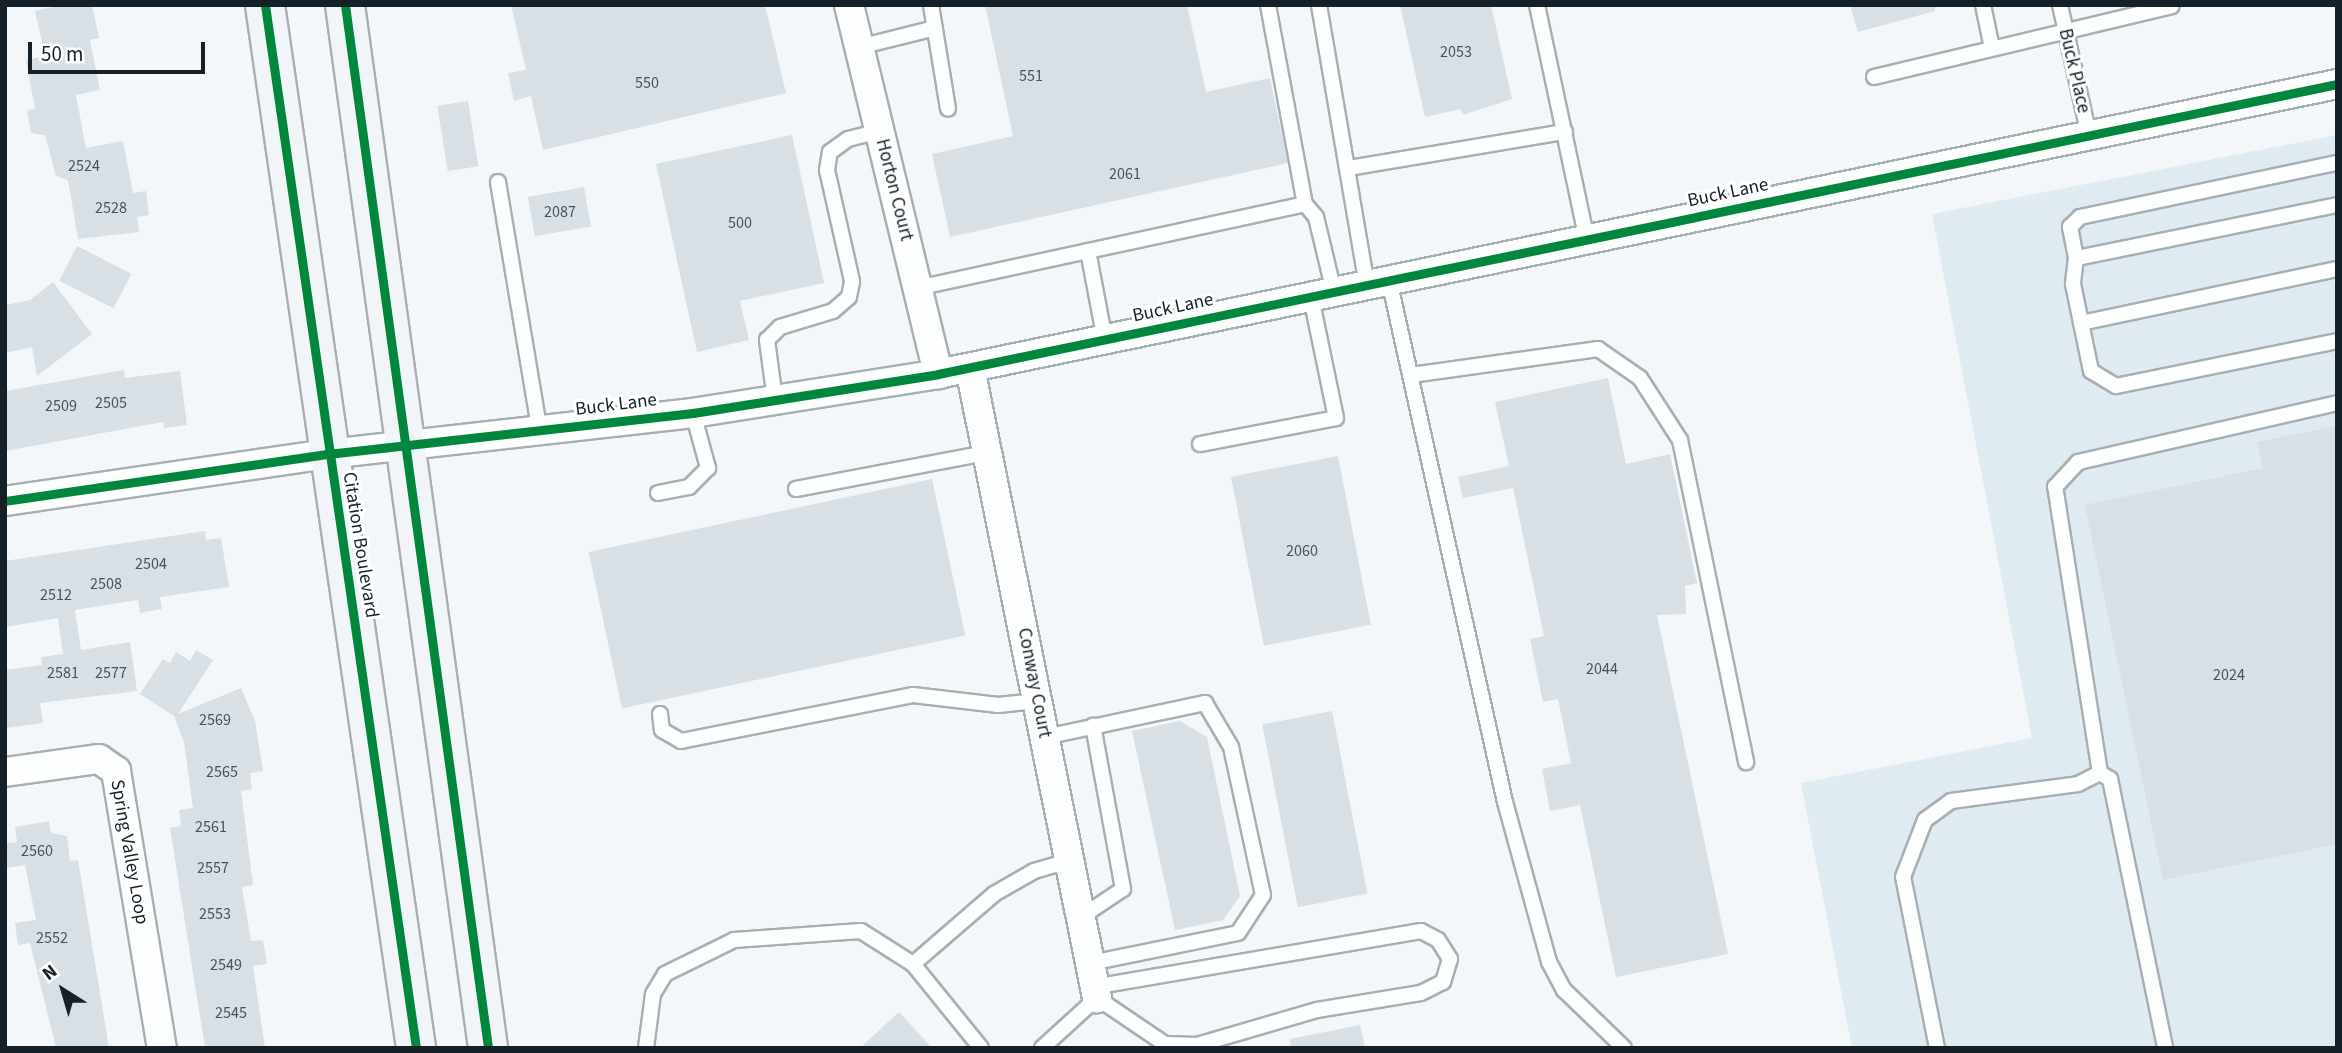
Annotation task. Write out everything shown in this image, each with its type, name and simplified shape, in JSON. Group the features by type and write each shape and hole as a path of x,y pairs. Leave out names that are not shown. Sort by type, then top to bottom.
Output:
{"main road":[{"name":"Citation Boulevard","path":"265,5 416,1048"},
{"path":"345,5 408,449 488,1048"}],"street":[{"name":"Horton Court","path":"849,5 938,374"},
{"name":"Buck Lane","path":"5,501 328,454 408,449 693,413 938,374 2337,84"},
{"name":"Conway Court","path":"970,368 1094,983"},
{"name":"Spring Valley Loop","path":"5,772 99,758 116,771 162,1048"}],"lane":[{"path":"931,5 948,109"},
{"path":"1200,444 1336,418 1316,217 1306,204 1268,5"},
{"path":"1319,5 1349,168 1378,283 1411,375 1505,802 1549,962 1564,990 1624,1048"},
{"path":"1537,5 1587,240"},
{"path":"1983,5 1992,48"},
{"name":"Buck Place","path":"2060,5 2089,136"},
{"path":"1874,77 2172,6"},
{"path":"859,47 934,28"},
{"path":"775,400 767,340 780,327 833,311 849,296 852,281 827,170 830,152 848,139 880,131"},
{"path":"1349,168 1565,132"},
{"path":"2337,163 2080,217 2070,227 2076,258 2073,284 2091,371 2116,386 2337,341"},
{"path":"498,182 540,432"},
{"path":"917,288 1306,204"},
{"path":"2076,258 2337,205"},
{"path":"1088,251 1105,340"},
{"path":"2081,323 2337,269"},
{"path":"1411,375 1598,349 1640,377 1680,440 1746,762"},
{"path":"2100,773 2055,487 2078,462 2337,402"},
{"path":"658,493 689,487 708,468 693,413"},
{"path":"796,489 987,453"},
{"path":"660,714 662,730 681,741 913,695 998,705 1037,701"},
{"path":"1042,1048 1094,983 1238,933 1263,895 1231,747 1205,703 1045,737"},
{"path":"1081,918 1123,889 1093,726"},
{"path":"1937,1048 1903,877 1925,820 1951,802 2078,784 2100,773"},
{"path":"2100,773 2110,779 2165,1048"},
{"path":"913,964 994,894 1034,871 1069,861"},
{"path":"646,1048 653,994 665,974 734,940 861,931 913,964 981,1048"},
{"path":"1421,931 1438,940 1450,959 1443,982 1421,993 1317,1010 1198,1045 1167,1046 1094,983 1421,931"}],"shaded area":[{"path":"2337,135 2337,1048 1852,1048 1801,783 2032,738 1932,214"}],"building":[{"path":"60,5 92,5 99,38 90,40 100,90 76,95 86,148 123,141 133,193 146,191 149,215 137,217 139,232 78,239 68,180 56,176 45,135 31,133 27,110 35,109 26,60 45,56 35,11"},
{"path":"511,5 765,5 786,93 543,150 531,96 514,101 508,73 526,70"},
{"path":"985,5 1187,5 1206,92 1270,78 1288,163 950,237 932,154 1013,136"},
{"path":"1400,5 1491,5 1512,99 1463,115 1461,109 1425,117"},
{"path":"1850,5 1935,5 1935,11 1858,32"},
{"path":"468,101 478,166 448,171 437,106"},
{"path":"792,135 824,283 740,301 749,340 697,352 656,164"},
{"path":"584,187 591,226 535,236 528,197"},
{"path":"77,246 131,274 114,308 59,281"},
{"path":"53,282 92,334 37,376 32,347 5,353 5,305 30,300"},
{"path":"124,370 125,378 180,371 187,425 164,428 163,422 5,451 5,391"},
{"path":"1608,378 1626,464 1670,454 1697,583 1685,586 1686,614 1657,615 1728,954 1616,977 1580,805 1550,811 1542,769 1571,763 1558,699 1543,702 1530,639 1544,636 1513,488 1463,498 1458,477 1509,466 1495,402"},
{"path":"2337,426 2337,844 2163,880 2085,505 2263,468 2257,442"},
{"path":"1338,456 1371,625 1264,646 1231,477"},
{"path":"932,479 965,636 622,708 589,552"},
{"path":"205,531 206,540 221,538 229,587 160,597 162,609 140,613 138,600 75,610 81,650 130,642 137,691 40,703 43,723 5,728 5,670 42,665 41,657 63,654 58,618 5,627 5,561"},
{"path":"196,650 213,660 178,714 241,688 255,721 263,771 250,773 252,789 241,791 253,885 242,887 251,941 263,940 267,964 253,966 265,1048 205,1048 170,828 181,826 179,810 193,808 184,742 174,716 140,694 163,659 170,663 176,652 190,661"},
{"path":"1332,711 1367,894 1298,907 1262,725"},
{"path":"1180,721 1207,737 1240,896 1223,920 1175,930 1132,731"},
{"path":"49,821 51,833 67,836 70,861 78,860 109,1048 56,1048 30,943 18,945 15,923 36,920 25,865 5,868 5,843 17,842 15,827"},
{"path":"899,1012 932,1048 860,1048"},
{"path":"1360,1025 1365,1048 1291,1048 1290,1039"}],"cycle path":[{"path":"265,5 416,1048"},
{"path":"345,5 488,1048"},
{"path":"5,501 328,454 693,413 938,374 2337,84"}]}
